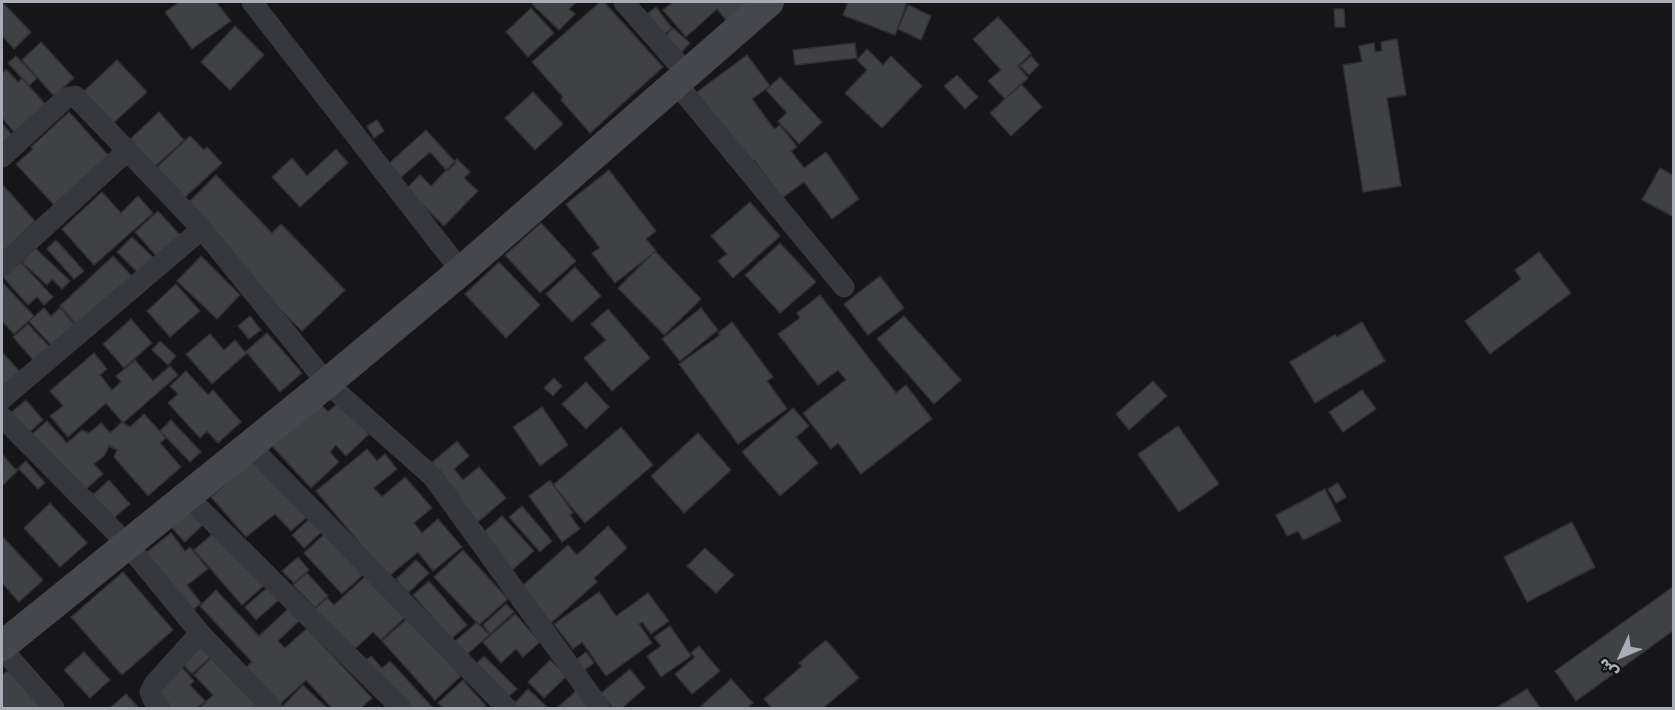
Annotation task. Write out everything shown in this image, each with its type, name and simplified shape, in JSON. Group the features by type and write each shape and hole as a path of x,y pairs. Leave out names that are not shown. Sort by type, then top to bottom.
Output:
{"street":[{"path":"252,2 461,271"},
{"path":"624,2 844,287"},
{"path":"54,708 2,647 461,271 769,2"},
{"path":"2,157 66,98 75,96 202,228 327,383 433,477 600,708"},
{"path":"2,266 127,150"},
{"path":"2,399 202,228"},
{"path":"2,417 127,544 200,633 272,708"},
{"path":"250,446 507,708"},
{"path":"187,496 401,708"},
{"path":"160,708 150,692 155,683 200,633"}],"building":[{"path":"2,2 31,32 14,49 2,36"},
{"path":"179,2 216,2 231,21 192,49 165,12"},
{"path":"534,2 577,2 569,9 575,14 559,30 532,4"},
{"path":"600,2 604,2 663,67 590,133 561,100 563,97 532,62"},
{"path":"673,2 745,2 748,5 728,23 717,9 686,37 663,10"},
{"path":"848,2 907,2 895,35 843,15"},
{"path":"908,5 931,16 921,40 898,29"},
{"path":"656,7 672,28 663,35 647,14"},
{"path":"531,8 554,33 528,57 506,32"},
{"path":"1334,9 1344,9 1345,27 1335,27"},
{"path":"998,17 1031,53 1018,66 1028,78 1005,99 988,81 1001,70 973,39"},
{"path":"235,26 264,55 230,90 201,62"},
{"path":"673,28 690,43 680,54 663,38"},
{"path":"1397,39 1406,95 1387,98 1401,186 1363,192 1343,65 1362,62 1359,46 1374,43 1375,52 1382,51 1381,42"},
{"path":"41,42 74,78 54,96 22,60"},
{"path":"855,43 857,58 795,65 793,50"},
{"path":"867,49 883,65 891,56 922,86 882,128 845,93 867,70 857,60"},
{"path":"747,55 770,86 752,99 774,129 780,125 797,147 791,151 804,168 826,152 859,199 832,219 804,182 782,198 754,160 746,167 693,95"},
{"path":"16,56 37,78 29,86 8,63"},
{"path":"1031,56 1039,65 1029,75 1020,66"},
{"path":"117,60 147,92 110,126 81,94"},
{"path":"6,69 18,82 22,78 46,105 15,133 2,118 2,74"},
{"path":"957,75 978,97 965,109 944,86"},
{"path":"780,77 822,122 799,144 778,121 787,113 766,90"},
{"path":"1021,84 1042,107 1011,136 990,113"},
{"path":"533,92 563,124 535,150 505,118"},
{"path":"69,112 109,156 55,206 16,164"},
{"path":"159,112 184,140 150,171 125,144"},
{"path":"377,120 384,131 374,138 367,126"},
{"path":"2,123 13,136 2,146"},
{"path":"426,130 456,163 447,171 430,152 398,180 386,166"},
{"path":"190,136 204,150 207,147 222,163 180,202 152,172"},
{"path":"336,149 348,163 300,207 272,177 292,158 307,176"},
{"path":"457,159 470,172 464,178 478,191 444,226 406,189 420,175 431,186"},
{"path":"1660,168 1674,176 1674,217 1642,200"},
{"path":"609,170 656,231 646,239 656,251 615,283 592,253 600,248 566,204"},
{"path":"216,175 272,233 281,224 345,290 302,331 180,211"},
{"path":"2,184 35,221 2,253"},
{"path":"102,192 121,213 138,196 153,213 94,265 62,229"},
{"path":"750,202 780,236 733,278 718,261 727,254 711,236"},
{"path":"158,211 190,246 167,268 135,232"},
{"path":"541,223 576,261 540,293 505,255"},
{"path":"132,237 163,267 148,283 117,252"},
{"path":"56,240 84,271 74,279 47,249"},
{"path":"780,243 816,282 780,313 745,275"},
{"path":"35,248 70,281 62,289 52,279 47,285 22,262"},
{"path":"655,251 701,299 664,335 618,288"},
{"path":"1539,252 1571,293 1490,354 1465,321 1521,279 1515,270"},
{"path":"113,256 141,286 87,336 60,306"},
{"path":"201,256 240,295 217,319 177,281"},
{"path":"18,259 53,297 44,305 37,297 28,305 2,276"},
{"path":"499,262 540,305 506,338 465,294"},
{"path":"575,267 601,296 572,322 546,294"},
{"path":"880,276 904,308 868,335 844,304"},
{"path":"2,282 34,316 14,334 2,321"},
{"path":"176,284 200,311 170,337 147,311"},
{"path":"820,295 896,393 906,385 932,419 861,474 838,443 831,449 803,413 846,380 838,370 818,385 778,334 800,318 797,313"},
{"path":"44,308 51,316 60,308 83,334 59,354 29,321"},
{"path":"701,308 718,330 680,361 662,339"},
{"path":"608,309 650,358 612,391 584,358 606,340 591,324"},
{"path":"250,316 261,330 249,339 238,326"},
{"path":"904,316 961,380 934,404 877,339"},
{"path":"131,319 152,343 124,368 103,344"},
{"path":"732,322 773,377 767,381 787,409 738,444 679,364 720,335 718,333"},
{"path":"1362,322 1385,361 1315,403 1290,362"},
{"path":"28,324 57,355 41,369 13,337"},
{"path":"267,333 302,373 280,392 247,353 212,384 186,354 210,334 224,350 235,340 245,352"},
{"path":"160,341 176,356 168,365 152,350"},
{"path":"2,352 22,374 2,392"},
{"path":"94,353 107,369 100,375 112,390 121,382 116,376 135,360 153,381 170,366 178,375 123,423 106,403 68,437 50,416 63,406 50,391"},
{"path":"186,371 208,395 213,390 241,422 218,443 207,431 200,438 168,403 178,394 170,386"},
{"path":"554,378 562,386 553,396 544,388"},
{"path":"1153,381 1167,396 1129,430 1116,414"},
{"path":"586,382 609,407 586,429 562,404"},
{"path":"1362,390 1376,409 1343,432 1329,412"},
{"path":"26,400 43,420 20,441 2,420"},
{"path":"319,402 328,412 339,402 369,434 346,456 336,445 330,452 339,462 311,488 272,446"},
{"path":"542,407 568,445 540,466 513,427"},
{"path":"793,408 809,426 796,437 818,463 780,496 742,452"},
{"path":"144,414 166,438 160,443 181,467 148,496 114,457 117,450 109,446 104,456 94,464 103,474 86,489 94,494 109,480 130,504 109,522 25,440 47,421 67,443 82,430 89,433 101,423 110,433 122,422 130,427"},
{"path":"171,420 201,452 190,462 160,431"},
{"path":"1178,426 1219,484 1179,512 1138,454"},
{"path":"621,427 653,465 585,523 553,485"},
{"path":"698,433 731,470 684,513 651,476"},
{"path":"457,441 469,456 454,469 463,480 479,467 506,498 478,522 422,471"},
{"path":"367,449 377,461 385,454 397,469 374,488 382,497 405,477 432,508 414,523 422,533 438,519 462,547 433,571 418,552 388,577 316,491"},
{"path":"260,453 313,512 291,531 275,514 246,537 211,497"},
{"path":"2,454 16,470 26,461 45,483 38,489 19,469 2,486"},
{"path":"550,480 573,513 570,515 580,529 562,542 529,496"},
{"path":"1338,483 1346,497 1336,503 1328,489"},
{"path":"1325,489 1341,521 1303,540 1298,531 1287,536 1276,515"},
{"path":"50,503 87,543 60,567 24,528"},
{"path":"196,504 210,518 185,542 171,527"},
{"path":"522,506 552,541 540,552 509,517"},
{"path":"316,513 328,526 304,548 292,535"},
{"path":"502,516 534,551 510,572 478,537"},
{"path":"1572,522 1595,567 1527,602 1504,557"},
{"path":"608,526 627,548 594,578 597,582 551,623 520,588 568,545 577,555"},
{"path":"219,528 267,583 242,605 194,550"},
{"path":"330,529 368,570 342,594 304,553"},
{"path":"171,533 185,551 190,547 208,569 187,585 201,603 188,614 142,556"},
{"path":"2,536 43,580 19,602 2,583"},
{"path":"705,548 734,575 716,593 687,566"},
{"path":"463,550 508,599 479,625 434,577"},
{"path":"298,557 309,570 294,583 282,571"},
{"path":"416,560 429,573 408,593 396,579"},
{"path":"123,572 173,630 122,675 71,617"},
{"path":"307,573 328,596 315,608 293,585"},
{"path":"368,574 414,609 381,640 373,632 348,655 310,613 327,598 334,605"},
{"path":"429,581 467,625 451,639 413,595"},
{"path":"269,586 280,599 256,620 245,607"},
{"path":"1674,586 1674,630 1576,701 1555,671"},
{"path":"216,590 259,636 288,609 300,620 278,641 285,648 307,628 372,698 361,708 332,708 306,680 280,704 246,667 252,662 200,606"},
{"path":"599,592 616,616 648,593 669,621 651,634 642,622 639,624 652,643 606,676 582,642 573,649 554,624"},
{"path":"506,604 514,612 490,634 483,625"},
{"path":"515,614 540,642 523,657 516,649 501,663 483,642"},
{"path":"409,617 461,676 435,700 382,641"},
{"path":"477,622 489,635 463,658 451,645"},
{"path":"670,626 691,656 661,677 647,656 661,646 654,637"},
{"path":"202,635 217,651 192,674 177,658"},
{"path":"826,640 859,678 823,708 772,708 764,699 802,666 799,663"},
{"path":"699,646 720,671 692,694 675,674 695,657 691,653"},
{"path":"84,652 110,680 90,698 64,670"},
{"path":"586,652 594,663 582,672 574,661"},
{"path":"216,653 266,708 200,708 213,695 194,675"},
{"path":"371,656 382,668 390,661 433,708 400,708 361,665"},
{"path":"484,656 517,689 507,698 474,666"},
{"path":"550,660 567,676 544,698 528,682"},
{"path":"15,665 47,708 2,708 2,675"},
{"path":"182,667 194,681 190,685 205,701 197,708 168,708 154,692"},
{"path":"630,669 645,688 622,708 613,708 600,694"},
{"path":"731,679 753,703 747,708 699,708"},
{"path":"463,680 486,706 483,708 443,708 438,703"},
{"path":"303,685 327,708 281,708"},
{"path":"528,689 548,708 511,707"},
{"path":"1527,689 1540,708 1496,708"},
{"path":"577,690 589,708 557,708"},
{"path":"126,694 139,708 110,708"}]}
